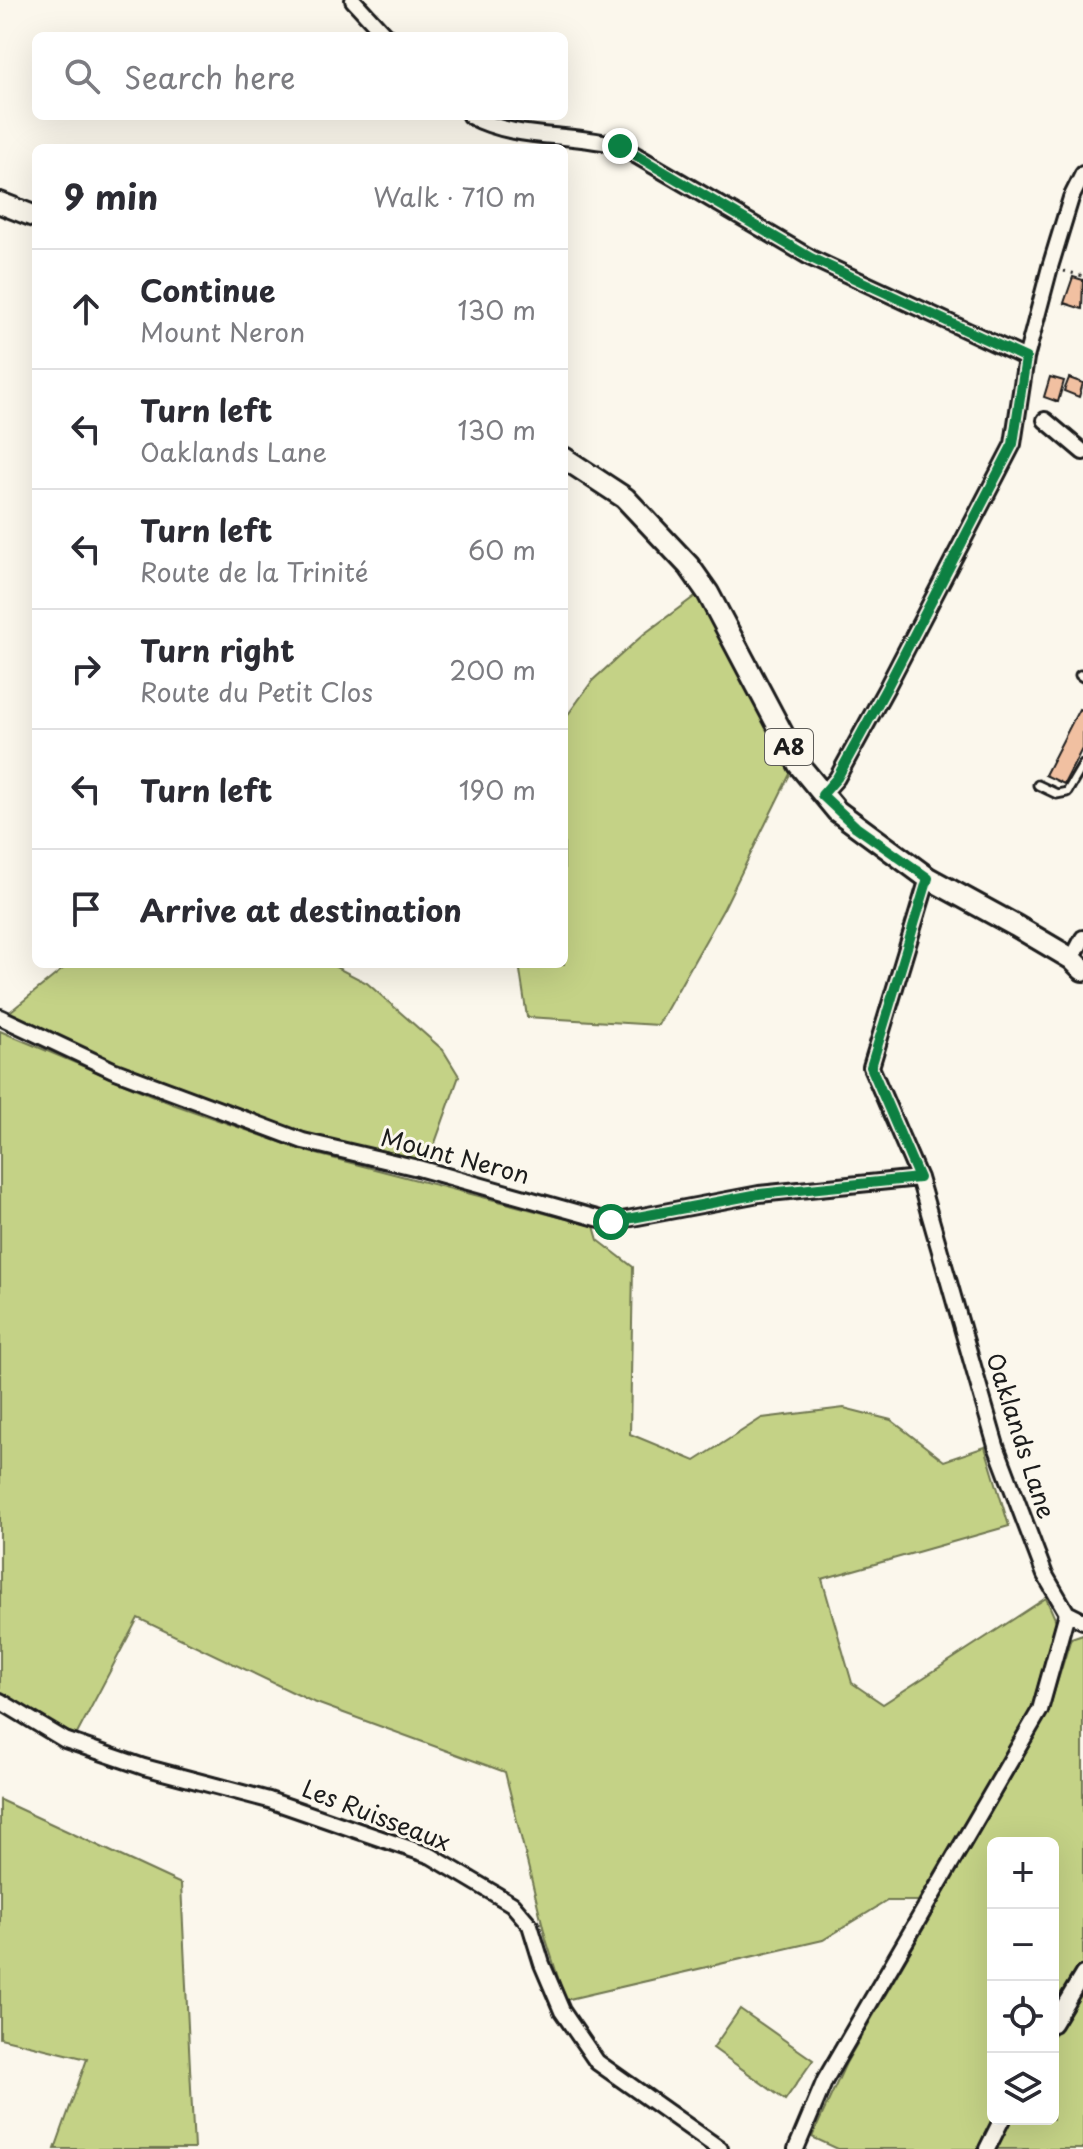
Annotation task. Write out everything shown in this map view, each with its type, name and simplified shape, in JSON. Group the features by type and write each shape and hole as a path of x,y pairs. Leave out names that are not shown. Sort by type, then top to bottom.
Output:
{"main road":[{"path":"0,203 32,215"},
{"name":"A8","path":"568,461 625,498 689,566 708,593 799,765 822,795 856,827 928,878 1077,964"}],"street":[{"path":"353,0 382,32"},
{"path":"478,120 528,135 593,138 620,146 811,258 1026,358"},
{"path":"822,795 837,778 887,687 1013,444 1026,358 1071,198 1083,174"},
{"path":"1045,420 1083,452"},
{"name":"Oaklands Lane","path":"928,878 871,1067 919,1178 996,1446 1045,1575 1067,1613"},
{"path":"1077,964 1083,938"},
{"name":"Mount Neron","path":"0,1017 113,1070 303,1141 418,1168 611,1222 759,1194 919,1178"},
{"path":"800,2148 825,2080 1040,1710 1067,1613 1083,1621"},
{"name":"Les Ruisseaux","path":"0,1701 65,1740 144,1767 269,1800 431,1856 512,1904 530,1925 562,2011 597,2062 720,2149"},
{"path":"1059,2014 1083,1974"},
{"path":"987,2149 999,2125"}],"lane":[{"path":"1038,785 1057,794 1067,792 1083,765"}],"path":[{"path":"1050,267 1083,276"}],"green space":[{"path":"698,594 791,772 724,908 658,1025 527,1017 520,968 568,968 568,714 593,680 644,634"},
{"path":"64,968 338,968 367,983 443,1050 459,1076 427,1165 303,1138 148,1078 6,1015"},
{"path":"0,1031 170,1103 305,1151 594,1226 598,1240 633,1267 630,1434 695,1461 762,1418 844,1408 891,1420 944,1461 985,1447 1009,1526 822,1579 852,1683 883,1704 1046,1598 1056,1621 1031,1710 918,1901 887,1901 823,1940 565,2000 546,1939 505,1772 311,1701 138,1618 76,1736 0,1694"},
{"path":"1083,1634 1083,1963 1059,2003 1059,1837 987,1837 987,2125 992,2125 980,2149 838,2149 812,2137 846,2063 1047,1715 1071,1638"},
{"path":"0,1800 181,1884 194,2149 55,2149 87,2059 0,2038"},
{"path":"1083,1986 1083,2149 995,2149 1006,2125 1059,2125 1059,2026"},
{"path":"740,2009 813,2060 785,2100 713,2048"}],"building":[{"path":"1073,277 1083,280 1082,309 1064,303"},
{"path":"1050,377 1064,381 1058,402 1044,397"},
{"path":"1069,378 1083,383 1079,397 1064,391"},
{"path":"1079,709 1083,711 1083,747 1064,784 1045,775"}],"route":[{"path":"611,1222 759,1194 919,1178 871,1067 928,878 856,827 822,795 837,778 887,687 1013,444 1026,358 811,258 620,146"}]}
